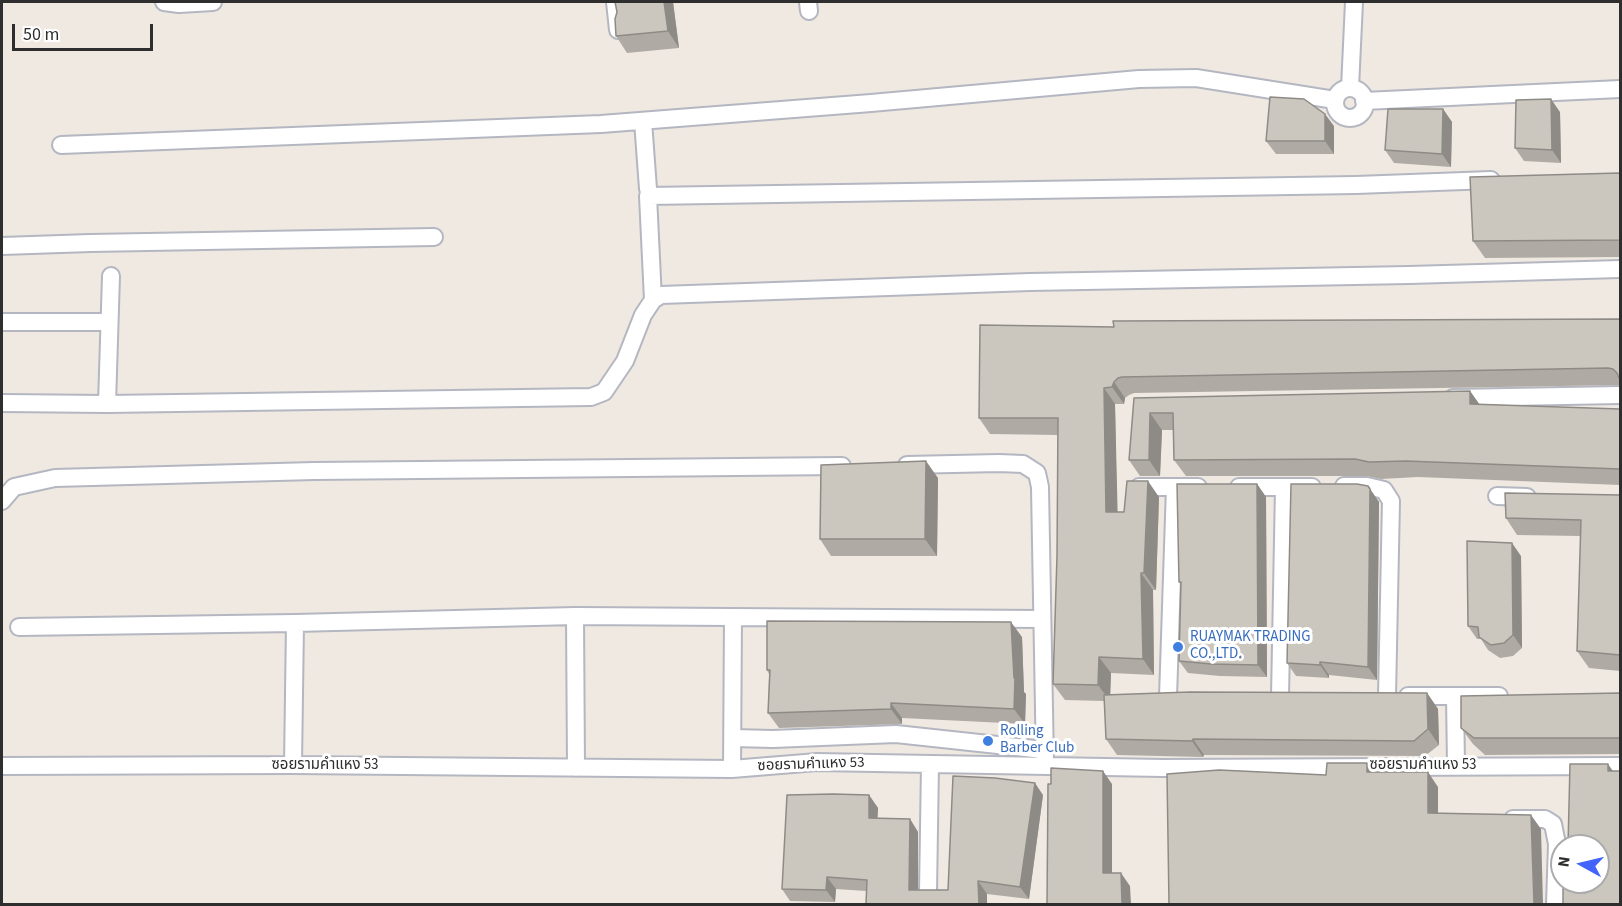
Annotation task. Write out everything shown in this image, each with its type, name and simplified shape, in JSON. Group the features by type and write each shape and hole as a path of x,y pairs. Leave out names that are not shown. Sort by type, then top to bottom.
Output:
{"street":[{"path":"165,2 179,4 213,2"},
{"path":"615,2 618,30"},
{"path":"1350,88 1354,2"},
{"path":"61,145 601,124 1139,80 1196,78 1335,100"},
{"path":"1350,88 1361,94 1364,107 1356,117 1343,117 1335,106 1335,100 1338,94 1350,88"},
{"path":"1364,101 1620,89"},
{"path":"643,121 648,189"},
{"path":"653,300 648,196 1505,180"},
{"path":"2,246 434,237"},
{"path":"2,403 107,404 591,397 604,392 625,361 643,315 653,300 661,296 1030,282 1620,268"},
{"path":"107,404 111,276"},
{"path":"2,322 109,322"},
{"path":"1443,398 1620,395"},
{"path":"733,738 773,740 896,734 1045,758 1040,487 1037,473 1023,464 886,466"},
{"path":"2,501 14,487 55,478 314,471 862,466"},
{"path":"1139,487 1367,486 1384,490 1391,501 1381,696 1514,696"},
{"path":"1168,697 1174,487"},
{"path":"1280,697 1284,487"},
{"path":"1497,496 1542,498"},
{"path":"19,627 575,616 1042,619"},
{"path":"575,616 576,768"},
{"path":"732,769 733,618"},
{"path":"293,765 295,623"},
{"path":"1455,696 1456,766"},
{"name":"ซอยรามคำแหง 53","path":"2,766 293,765 732,769 817,762 930,764 1045,758 1163,768 1620,766"},
{"path":"928,892 930,764"},
{"path":"1494,818 1545,819 1553,824 1557,844 1555,904"}],"building":[{"path":"615,2 664,2 668,31 616,36"},
{"path":"1270,97 1304,99 1325,114 1325,141 1266,141"},
{"path":"1551,99 1552,150 1515,148 1516,100"},
{"path":"1388,109 1443,109 1442,154 1385,150"},
{"path":"1620,173 1620,240 1473,241 1470,177"},
{"path":"1620,319 1620,378 1613,369 1608,368 1118,378 1112,387 1104,388 1106,512 1124,512 1127,481 1148,481 1144,573 1141,573 1143,659 1099,657 1098,685 1053,684 1058,418 979,418 980,325 1114,327 1113,321"},
{"path":"1470,391 1470,404 1620,409 1620,469 1406,461 1369,462 1355,459 1174,460 1173,413 1150,413 1149,460 1129,460 1134,398"},
{"path":"926,461 925,539 820,539 821,465"},
{"path":"1177,484 1257,484 1258,665 1179,661 1181,582 1179,582"},
{"path":"1291,484 1357,484 1368,486 1370,489 1368,667 1320,662 1320,665 1287,663"},
{"path":"1505,493 1620,495 1620,655 1577,651 1581,520 1506,518"},
{"path":"1467,541 1512,543 1513,635 1504,643 1491,645 1479,637 1478,627 1468,626"},
{"path":"767,621 1011,622 1015,678 1014,709 891,703 891,709 768,713 770,670 767,670"},
{"path":"1190,692 1427,693 1428,729 1414,741 1106,739 1104,695"},
{"path":"1620,693 1620,738 1474,738 1461,728 1461,696"},
{"path":"1327,763 1367,763 1367,772 1428,772 1428,813 1531,815 1534,904 1169,904 1167,774 1219,770 1326,775"},
{"path":"1570,764 1608,764 1608,771 1620,771 1620,904 1563,904 1563,894 1610,894 1610,834 1568,834"},
{"path":"1051,768 1103,771 1103,873 1121,873 1122,904 1047,904 1048,784 1051,784"},
{"path":"953,776 1035,783 1020,887 978,881 979,904 866,904 867,880 827,877 826,890 782,889 787,795 833,794 869,795 869,818 910,819 909,890 948,890"}],"place":[{"name":"RUAYMAK TRADING CO.,LTD.","path":"1178,647"},
{"name":"Rolling Barber Club","path":"988,741"}]}
